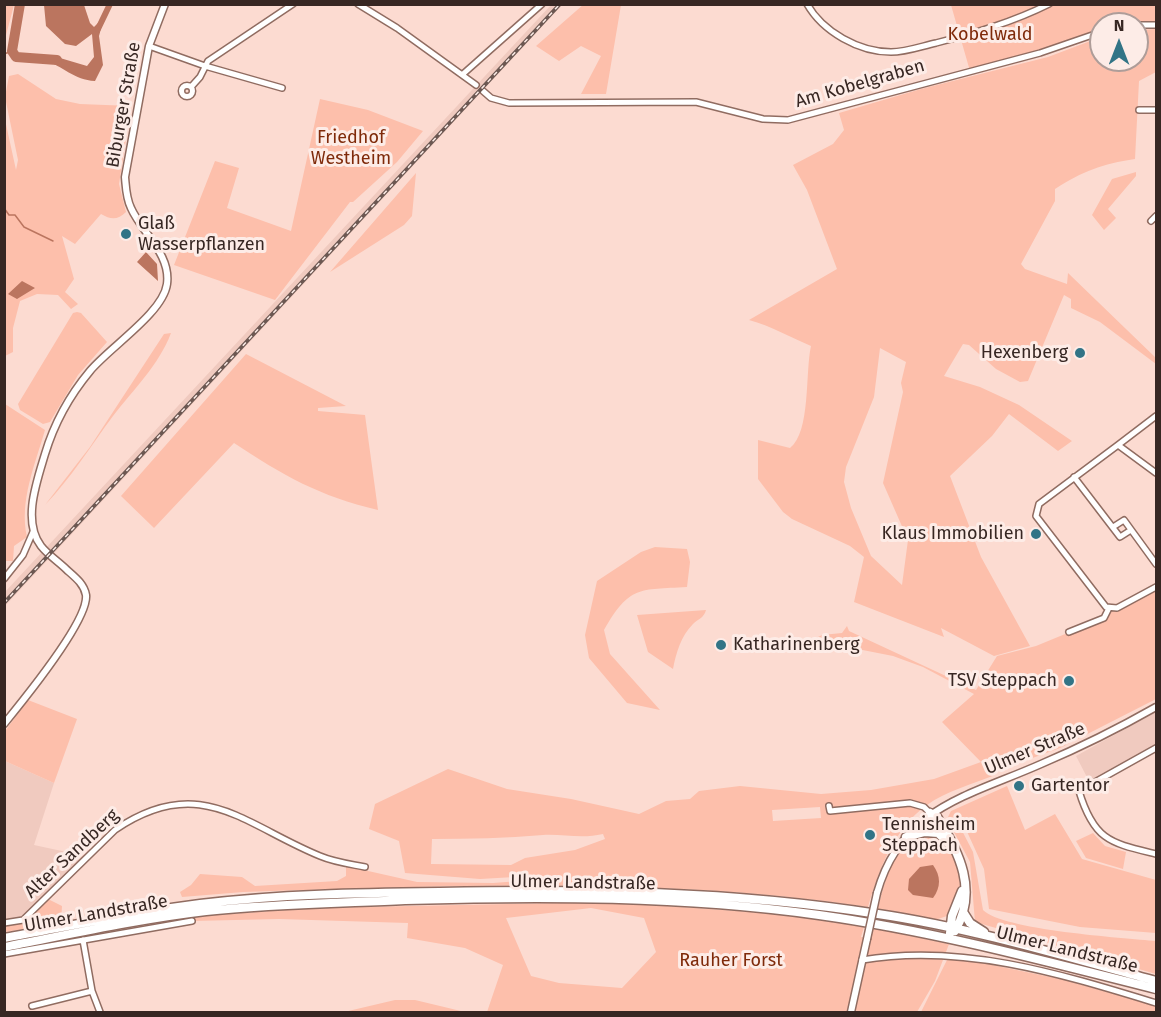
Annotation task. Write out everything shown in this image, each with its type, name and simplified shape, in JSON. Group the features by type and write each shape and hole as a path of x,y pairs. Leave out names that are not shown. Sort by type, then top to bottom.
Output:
{"main road":[{"path":"928,811 938,833 953,846"},
{"path":"928,811 938,818 964,866 963,912 953,928"},
{"path":"906,837 925,832 938,833"},
{"path":"950,939 964,887"},
{"name":"Ulmer Landstraße","path":"4,938 155,910 232,900 335,894 534,890 662,892 758,898 881,914 995,938 1156,981"},
{"name":"Ulmer Landstraße","path":"4,947 148,920 233,908 534,898 662,900 736,905 823,915 950,939 1156,989"},
{"path":"963,912 975,928 995,938"}],"street":[{"name":"Biburger Straße","path":"33,532 33,504 46,453 73,393 106,353 156,307 166,288 166,266 131,208 126,193 129,155 149,46 165,4"},
{"path":"191,87 211,59 293,4"},
{"path":"358,4 391,24 476,85"},
{"path":"463,74 542,4"},
{"path":"807,4 816,19 839,36 875,50 893,52 992,28 1049,4"},
{"name":"Am Kobelgraben","path":"483,91 491,98 509,103 686,102 726,107 764,118 788,120 1040,53 1089,36"},
{"path":"149,46 205,66 282,88"},
{"path":"1139,110 1156,110"},
{"path":"1151,220 1156,216"},
{"path":"1109,608 1036,516 1039,504 1156,416"},
{"path":"1118,445 1156,473"},
{"path":"1074,477 1120,537 1131,530"},
{"path":"1113,527 1124,520 1156,564"},
{"path":"4,579 23,555 33,532"},
{"path":"4,724 63,644 86,603 81,583 42,547 33,532"},
{"path":"1109,608 1117,608 1156,587"},
{"path":"1069,633 1104,618 1109,608"},
{"name":"Ulmer Straße","path":"851,1012 877,894 888,864 906,837 928,811 1077,748 1156,707"},
{"path":"1156,748 1080,789 1082,799 1098,830 1107,840 1156,854"},
{"path":"829,806 830,810 910,803 928,811"},
{"name":"Alter Sandberg","path":"4,923 23,920 115,830 130,820 155,810 180,805 202,805 227,810 321,857 365,867"},
{"path":"4,954 192,921"},
{"path":"83,940 92,991 100,1012"},
{"path":"862,960 891,955 922,955 994,962 1046,972 1156,1003"},
{"path":"32,1006 92,991"}],"shaded area":[{"path":"44,5 84,5 90,23 94,27 98,23 102,25 99,36 103,65 95,81 81,78 44,60 60,58 87,66 94,57 92,34 76,46 65,44 46,26"},
{"path":"551,5 562,5 5,606 4,593"},
{"path":"146,252 157,264 158,281 137,262"},
{"path":"22,281 35,288 17,299 8,294"},
{"path":"1156,712 1156,748 1090,783 1076,756"},
{"path":"5,761 54,783 34,845 85,856 23,917 5,921"},
{"path":"933,865 938,873 939,882 938,890 933,898 913,895 908,890 909,879 920,867"}],"green space":[{"path":"584,4 621,5 606,94 581,94 601,56 581,46 559,61 536,46"},
{"path":"4,5 14,5 5,39"},
{"name":"Kobelwald","path":"951,5 1156,5 1156,25 1149,25 1149,12 1089,12 1089,36 970,71"},
{"path":"1149,29 1156,29 1156,72 1139,81 1135,159 1093,169 1055,189 1055,201 1021,264 1025,269 1067,284 1068,273 1156,358 1156,364 1100,322 1071,308 1071,299 1064,295 1028,381 1020,382 996,369 969,345 963,344 944,376 980,387 1019,405 1072,441 1058,451 1009,414 992,436 950,476 981,557 1030,646 994,656 941,628 944,637 854,602 864,557 850,546 792,519 783,512 758,479 758,440 790,448 797,440 804,416 811,346 773,328 749,320 837,269 807,190 793,165 833,144 844,130 839,113 921,89 1048,57 1089,42 1089,72 1149,72","holes":["880,348 906,362 901,383 903,392 883,483 908,540 902,585 871,556 851,508 844,482 846,467 874,397"]},
{"path":"18,74 56,99 80,104 131,106 119,184 126,212 114,218 101,214 75,244 62,236 74,279 65,292 78,304 71,309 58,295 37,294 20,301 13,328 13,352 5,356 4,115 16,170 18,160 5,97 9,76"},
{"name":"Friedhof Westheim","path":"320,99 368,110 423,131 397,162 353,202 350,202 275,300 174,265 215,161 239,168 227,208 291,231"},
{"path":"1136,172 1136,176 1108,209 1116,218 1104,230 1092,215 1112,179"},
{"path":"416,173 412,216 404,225 330,272"},
{"path":"73,313 81,313 107,342 78,375 50,422 43,424 20,410 18,404"},
{"path":"171,333 160,356 145,377 45,505 90,447 164,334"},
{"path":"246,354 346,406 318,408 318,411 365,415 378,510 303,484 234,443 154,528 121,496"},
{"path":"5,404 45,430 27,497 25,524 27,537 14,546 13,561 5,561"},
{"path":"655,547 687,549 690,562 687,587 646,590 629,597 613,615 604,630 610,654 660,710 627,703 589,658 585,635 597,581 641,552"},
{"path":"1156,587 1156,699 1060,748 1027,760 999,766 995,775 951,792 927,805 905,825 889,851 868,907 790,897 634,887 399,887 243,892 182,897 180,892 191,885 200,874 242,877 255,886 337,881 346,876 346,866 417,882 493,883 533,880 532,876 480,879 405,873 399,841 369,829 375,804 448,769 507,789 571,799 639,814 666,801 690,799 699,791 740,786 821,794 871,790 934,779 981,762 942,722 974,694 923,667 893,656 812,640 822,635 842,633 847,626 849,631 976,690 997,656 1036,646 1104,618 1106,613","holes":["820,807 821,818 773,821 772,810","603,834 605,839 575,850 525,858 511,865 431,864 432,839"]},
{"path":"706,610 682,639 673,669 648,652 637,615"},
{"path":"28,700 77,719 54,783 5,761 5,731"},
{"path":"1007,786 1025,830 1055,814 1082,859 1156,880 1156,933 1080,927 989,909 984,869 959,814 956,819 973,852 983,910 995,917 1038,928 1156,941 1156,974 975,922 970,862 947,819 951,811"},
{"path":"1093,833 1105,846 1126,852 1123,869 1086,858 1076,841"},
{"path":"926,835 941,841 953,852 957,860 961,877 960,885 947,916 935,920 878,909 887,876 898,854 906,845"},
{"path":"48,899 62,906 61,923 5,932 4,925 22,923"},
{"name":"Rauher Forst","path":"609,902 780,914 864,927 861,937 870,940 873,928 949,944 935,981 917,1012 487,1012 503,965 465,948 407,938 408,923 279,919 192,921 190,917 310,908","holes":["591,908 644,918 656,952 622,988 559,983 531,976 506,918"]},
{"path":"949,956 1065,980 1156,1006 1156,1012 921,1012"},
{"path":"395,1000 415,1000 465,1012 344,1012"}],"waterway":[{"path":"20,4 12,51 16,57 57,60"},
{"path":"98,29 110,4"},
{"path":"4,54 12,51"},
{"path":"4,208 9,215 15,215 24,227 53,241"}],"railway":[{"path":"4,603 560,4"}],"place":[{"name":"Glaß Wasserpflanzen","path":"126,234"},
{"name":"Hexenberg","path":"1080,353"},
{"name":"Klaus Immobilien","path":"1036,534"},
{"name":"Katharinenberg","path":"721,645"},
{"name":"TSV Steppach","path":"1069,681"},
{"name":"Gartentor","path":"1019,786"},
{"name":"Tennisheim Steppach","path":"870,835"}]}
